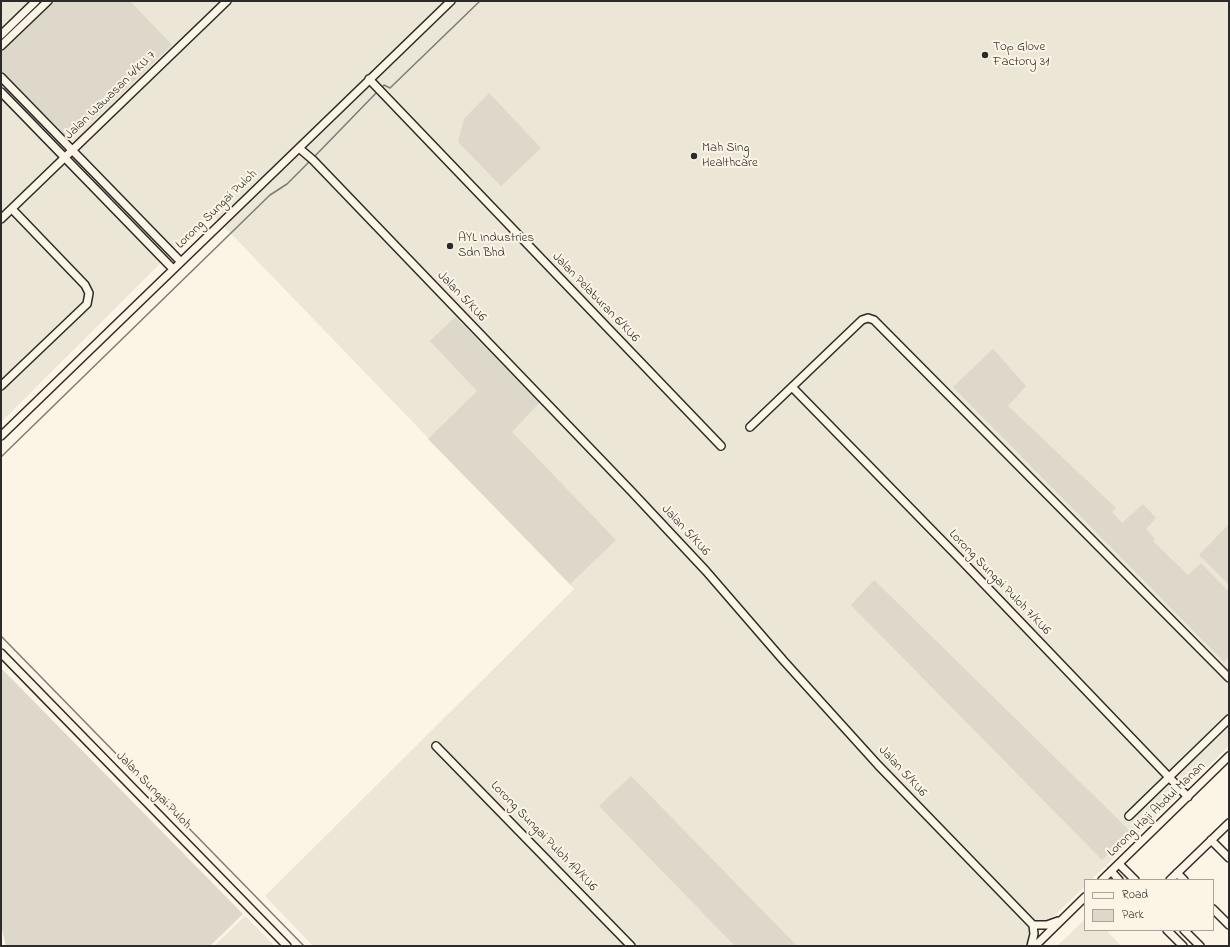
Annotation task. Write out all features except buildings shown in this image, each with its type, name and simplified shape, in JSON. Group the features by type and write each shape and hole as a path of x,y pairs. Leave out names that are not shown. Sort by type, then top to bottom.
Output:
{"street":[{"name":"Jalan Wawasan 4/KU 7","path":"1,219 227,1"},
{"name":"Lorong Sungai Puloh","path":"1,436 451,1"},
{"path":"1,35 41,2"},
{"path":"1,46 41,2"},
{"path":"1,77 181,262"},
{"name":"Jalan Pelaburan 6/KU6","path":"369,79 720,446"},
{"path":"1,92 173,269"},
{"name":"Jalan 5/KU6","path":"300,148 632,492 706,571 783,660 878,765 1033,925"},
{"path":"1,386 87,304 89,293 85,284 12,209"},
{"path":"750,427 862,320 868,318 874,320 1229,678"},
{"name":"Lorong Sungai Puloh 7/KU6","path":"792,387 962,561 1188,797"},
{"name":"Jalan Sungai Puloh","path":"1,653 287,946"},
{"path":"1129,816 1229,719"},
{"name":"Lorong Sungai Puloh 1A/KU6","path":"436,746 631,946"},
{"name":"Lorong Haji Abdul Manan","path":"1103,879 1229,756"},
{"path":"1171,879 1229,823"},
{"path":"1211,840 1229,858"},
{"path":"1119,864 1134,879"},
{"path":"1111,871 1119,879"},
{"path":"1177,873 1183,879"},
{"path":"1034,946 1084,898"},
{"path":"1214,910 1229,925"},
{"path":"1031,946 1034,938 1033,925 1047,925 1063,918"},
{"path":"1168,931 1183,946"},
{"path":"1185,931 1200,946"}],"shaded area":[{"path":"1,1 1229,1 1229,746 1092,879 1084,879 1084,887 1023,946 313,946 265,896 574,589 211,213 1,422"},
{"path":"245,916 275,946 214,946"},
{"path":"1084,920 1084,931 1107,931 1121,946 1057,946"}],"green space":[{"path":"55,1 130,1 172,45 75,136 62,135 1,71 1,52"},
{"path":"489,93 541,148 501,186 458,142 464,119"},
{"path":"455,317 540,402 512,432 616,540 570,584 428,439 477,391 430,341"},
{"path":"993,349 1026,386 1008,406 1116,508 1112,512 1122,523 1143,504 1156,518 1146,529 1155,539 1153,541 1188,575 1201,563 1229,592 1229,656 1224,662 953,387"},
{"path":"1229,524 1229,585 1199,555"},
{"path":"874,580 1132,833 1102,860 851,605"},
{"path":"1,668 243,914 210,946 6,946 1,926"},
{"path":"631,776 797,946 735,946 599,806"}],"waterway":[{"path":"381,88 384,85 390,88 480,1"},
{"path":"314,157 378,91"},
{"path":"1,457 270,195 287,184 310,161"},
{"path":"1,636 304,946"}],"place":[{"name":"Top Glove Factory 31","path":"985,55"},
{"name":"Mah Sing Healthcare","path":"694,156"},
{"name":"AYL Industries Sdn Bhd","path":"450,246"}]}
